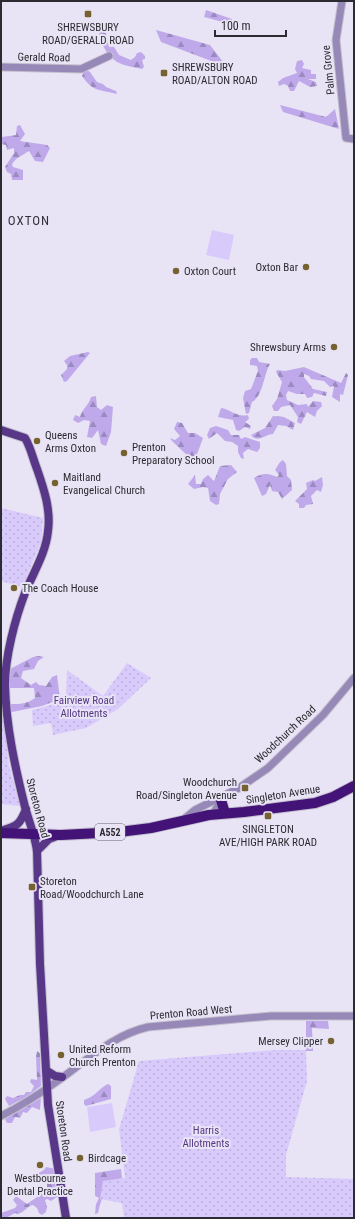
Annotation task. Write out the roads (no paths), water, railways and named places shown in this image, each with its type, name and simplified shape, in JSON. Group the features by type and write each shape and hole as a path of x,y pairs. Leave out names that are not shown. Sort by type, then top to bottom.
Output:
{"highway":[{"name":"Singleton Avenue","path":"211,814 315,803 333,797 354,786"},
{"path":"222,798 224,810 227,813"},
{"name":"A552","path":"1,832 61,835 142,829 211,814"}],"main road":[{"name":"Storeton Road","path":"1,430 25,438 31,450 46,498 49,522 46,543 21,606 6,671 6,705 12,749 26,809 35,834 37,851 40,964 49,1114 66,1218"},
{"path":"1,832 16,826 21,822 26,809"},
{"path":"37,851 49,839 61,835"},
{"path":"47,1071 62,1078"}],"street":[{"name":"Palm Grove","path":"342,1 336,40 346,138 354,139"},
{"name":"Gerald Road","path":"1,67 81,69 109,56"},
{"name":"Woodchurch Road","path":"184,819 193,811 222,798 268,768 323,715 354,678"},
{"name":"Woodchurch Road","path":"211,814 222,798"},
{"path":"210,803 211,814"},
{"name":"Prenton Road West","path":"1,1116 62,1078 114,1040 127,1033 148,1027 271,1016 354,1016"}],"place":[{"name":"SHREWSBURY ROAD/GERALD ROAD","path":"88,14"},
{"name":"SHREWSBURY ROAD/ALTON ROAD","path":"164,73"},
{"name":"Oxton Bar","path":"306,267"},
{"name":"Oxton Court","path":"176,271"},
{"name":"Shrewsbury Arms","path":"334,347"},
{"name":"Queens Arms Oxton","path":"37,441"},
{"name":"Prenton Preparatory School","path":"124,453"},
{"name":"Maitland Evangelical Church","path":"55,483"},
{"name":"The Coach House","path":"14,588"},
{"name":"Woodchurch Road/Singleton Avenue","path":"245,788"},
{"name":"SINGLETON AVE/HIGH PARK ROAD","path":"268,816"},
{"name":"Storeton Road/Woodchurch Lane","path":"32,887"},
{"name":"Mersey Clipper","path":"331,1041"},
{"name":"United Reform Church Prenton","path":"61,1055"},
{"name":"Birdcage","path":"80,1158"},
{"name":"Westbourne Dental Practice","path":"40,1165"}],"district":[{"name":"OXTON","path":"29,220"}],"park label":[{"name":"Fairview Road Allotments","path":"84,706"},
{"name":"Harris Allotments","path":"206,1136"}]}
